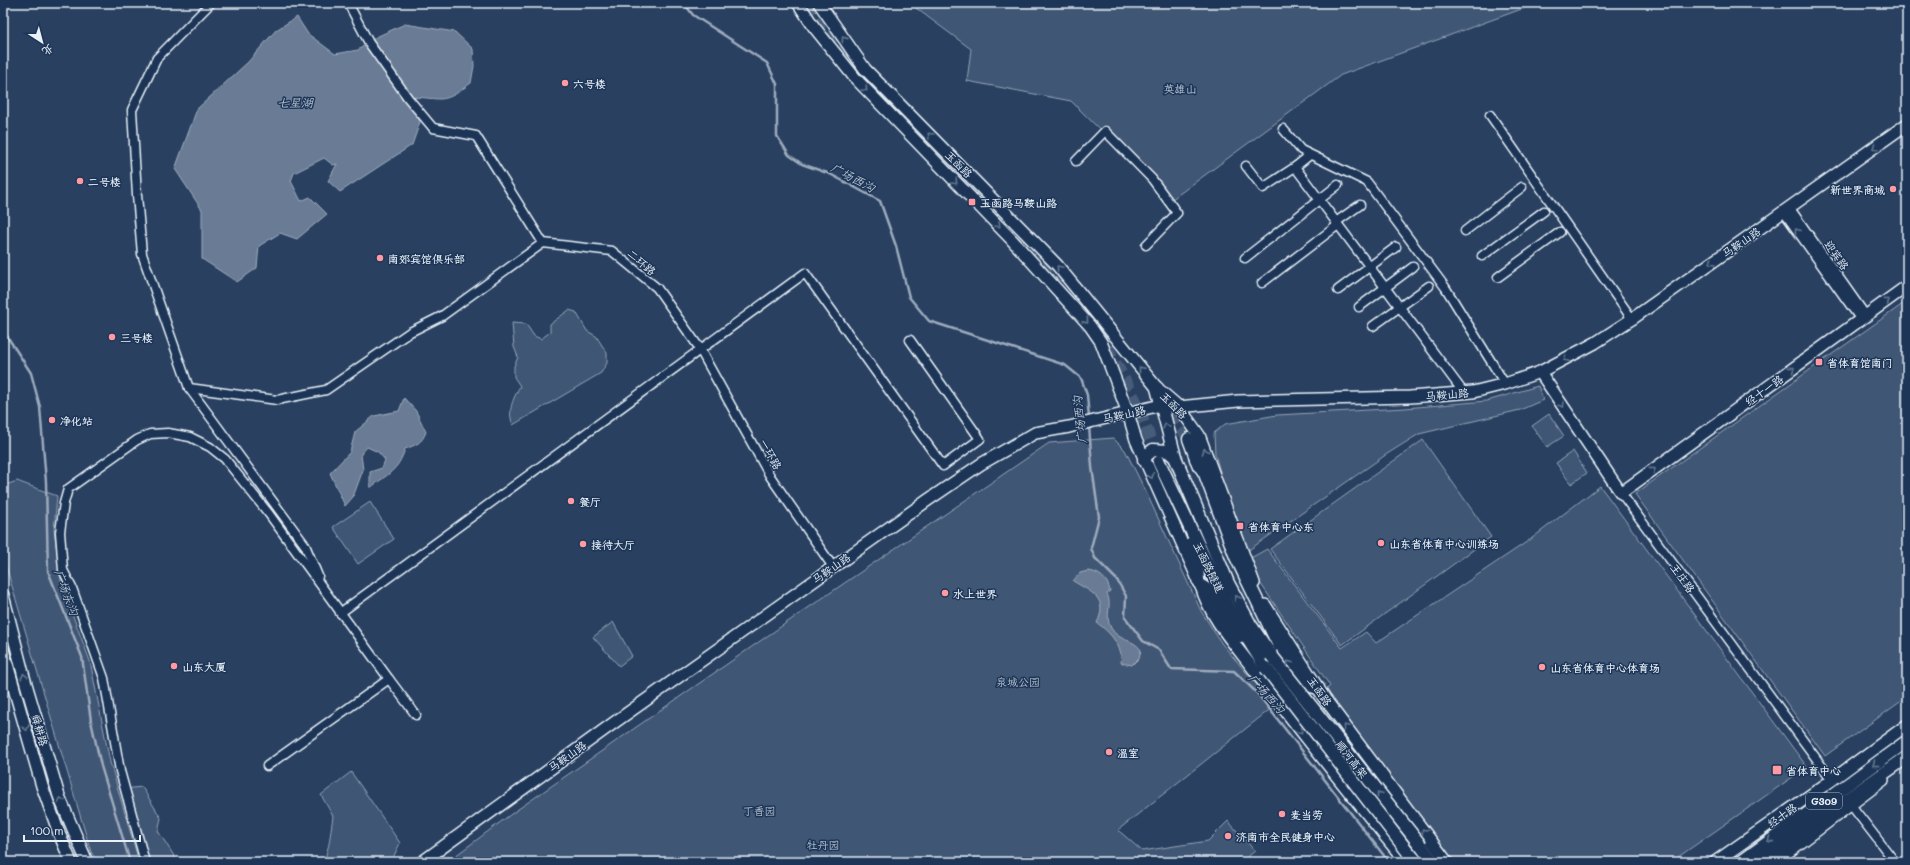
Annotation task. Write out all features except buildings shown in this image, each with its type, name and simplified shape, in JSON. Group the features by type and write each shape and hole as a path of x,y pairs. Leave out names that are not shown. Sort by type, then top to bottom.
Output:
{"highway":[{"path":"1156,388 1175,457 1228,583 1250,624 1271,655"},
{"name":"玉函路隧道","path":"1189,439 1233,564 1271,655"},
{"path":"1144,460 1153,450 1168,451 1175,457"},
{"path":"1196,459 1205,474 1236,557 1283,654 1308,685 1318,688"},
{"name":"玉函路隧道","path":"1159,462 1227,606 1266,668"},
{"path":"1169,485 1197,564 1200,583 1206,589 1255,661 1266,668"},
{"name":"顺河高架","path":"1271,655 1433,862"},
{"name":"顺河高架","path":"1266,668 1366,799 1417,862"},
{"name":"经十路","path":"1740,862 1907,741"},
{"name":"G309","path":"1761,860 1907,757"}],"main road":[{"name":"玉函路","path":"798,3 814,27 855,78 1012,240 1090,326 1101,342 1144,460 1200,583 1205,599 1227,636 1326,764 1406,862"},
{"name":"玉函路","path":"819,3 865,69 1057,265 1156,388 1178,407 1199,435 1256,588 1283,635 1318,688 1447,862"},
{"name":"马鞍山路","path":"422,862 833,567 987,460 1035,433 1069,427 1161,405 1178,407 1238,401 1410,397 1464,394 1505,384 1540,372 1595,343 1632,319 1907,124"},
{"name":"经十一路","path":"1621,493 1907,286"},
{"name":"王庄路","path":"1540,372 1621,493"},
{"name":"舜耕路","path":"3,595 24,677 59,796 87,862"},
{"name":"舜耕路","path":"3,650 42,786 71,862"},
{"name":"经十路","path":"1715,862 1832,780 1907,725"},
{"path":"1326,764 1356,739"},
{"path":"1775,862 1907,762"}],"street":[{"path":"210,3 157,58 132,110 142,254 189,388 305,545 324,590"},
{"path":"189,388 277,400 326,390 410,332 442,316 543,243 476,136 433,128 408,98 368,43 348,3"},
{"path":"1490,115 1632,319"},
{"path":"1283,128 1301,150 1368,182 1444,287 1505,384"},
{"path":"1076,161 1105,131 1152,179 1177,213 1146,245"},
{"path":"1246,166 1263,188 1295,167 1310,155"},
{"path":"1295,167 1464,394"},
{"path":"1245,258 1338,185"},
{"path":"1465,231 1522,187"},
{"path":"1262,283 1360,205"},
{"name":"迎宾路","path":"1786,209 1864,318"},
{"path":"1482,256 1544,211"},
{"path":"1498,277 1560,232"},
{"name":"二环路","path":"543,243 612,250 657,288 699,348"},
{"path":"1338,290 1396,247"},
{"path":"1359,307 1413,267"},
{"path":"340,613 699,348 805,273 943,466 980,439 910,340"},
{"path":"1373,326 1400,308 1428,286"},
{"name":"一环路","path":"699,348 770,476 833,567"},
{"path":"144,862 120,771 104,678 72,588 63,570 60,532 64,503 68,489 137,440 150,434 168,433 190,437 210,447 225,459 269,514 416,715"},
{"name":"王庄路","path":"1621,493 1832,780"},
{"path":"267,766 389,679"},
{"path":"1851,805 1895,862"}],"green space":[{"name":"英雄山","path":"909,3 1538,3 1341,75 1171,200 1071,101 967,81 971,49"},
{"path":"1907,301 1907,697 1825,756 1635,494"},
{"path":"569,310 576,312 587,331 596,336 607,353 607,363 601,373 513,425 511,420 511,410 513,400 520,386 514,377 514,366 518,357 514,347 512,323 526,324 534,336 541,339 550,332 550,324"},
{"path":"1538,386 1543,400 1520,410 1419,434 1387,454 1243,554 1215,454 1214,433 1225,424 1277,415 1405,408 1487,401"},
{"path":"1549,414 1564,436 1547,447 1532,426"},
{"name":"泉城公园","path":"1113,438 1125,450 1201,611 1222,644 1263,692 1273,707 1118,830 1142,851 1208,841 1228,821 1255,851 1241,862 447,862 514,812 1049,443"},
{"name":"山东省体育中心训练场","path":"1423,440 1491,537 1342,645 1270,549"},
{"path":"1573,451 1587,473 1571,484 1556,463"},
{"path":"17,481 57,496 54,530 62,587 90,661 110,762 139,862 98,862 91,852 3,556 3,486"},
{"name":"山东省体育中心体育场","path":"1600,486 1807,767 1671,862 1454,862 1325,691 1330,686 1248,565 1247,560 1267,549 1342,648 1366,632 1376,643 1531,539"},
{"path":"370,502 394,539 358,564 333,527"},
{"path":"613,622 632,656 619,666 593,637"},
{"path":"351,772 400,843 391,862 324,862 329,844 333,816 321,795"},
{"path":"142,787 161,818 158,831 178,862 147,862 123,789"}],"water":[{"name":"七星湖","path":"297,17 308,34 335,54 358,50 376,37 405,24 455,32 473,49 474,66 471,83 457,93 444,99 416,97 408,98 420,122 412,145 340,192 328,181 337,164 333,165 324,158 294,173 291,181 301,201 310,197 327,214 297,239 280,233 259,246 257,268 237,282 202,259 202,210 175,169 197,109 248,62 276,30"},
{"path":"404,398 416,411 426,432 423,439 405,449 392,472 370,488 370,472 382,468 385,460 378,452 367,447 361,454 363,470 353,497 345,506 330,473 350,452 355,432 374,416 399,411"},
{"path":"1088,571 1096,573 1102,577 1109,587 1110,591 1107,594 1109,598 1108,619 1111,628 1118,636 1134,643 1141,650 1139,658 1132,665 1121,663 1120,652 1115,640 1097,623 1101,607 1096,597 1073,581 1080,573"}],"waterway":[{"name":"广场西沟","path":"684,3 693,15 767,63 777,84 777,136 789,155 802,164 830,174 880,201 896,246 909,297 929,321 1065,365 1081,378 1087,395 1089,418"},
{"name":"广场东沟","path":"3,330 31,373 40,407 46,482 48,571 82,657 91,721 101,766 130,862"},
{"name":"广场西沟","path":"1089,425 1092,467 1099,517 1091,548 1095,558 1117,580 1126,596 1125,617 1143,641 1159,650 1171,669 1234,671 1257,693 1389,862"}],"tunnel":[{"path":"808,3 855,71"},
{"path":"992,212 1037,257 1057,284"},
{"path":"1107,347 1135,399 1158,459"},
{"path":"1161,399 1189,439"}],"place":[{"name":"六号楼","path":"565,83"},
{"name":"二号楼","path":"80,181"},
{"name":"新世界商城","path":"1893,189"},
{"name":"玉函路马鞍山路","path":"972,202"},
{"name":"南郊宾馆俱乐部","path":"380,258"},
{"name":"三号楼","path":"112,337"},
{"name":"省体育馆南门","path":"1819,362"},
{"name":"净化站","path":"52,420"},
{"name":"餐厅","path":"571,501"},
{"name":"省体育中心东","path":"1240,526"},
{"name":"山东省体育中心训练场","path":"1381,543"},
{"name":"接待大厅","path":"583,544"},
{"name":"水上世界","path":"945,593"},
{"name":"山东大厦","path":"174,666"},
{"name":"山东省体育中心体育场","path":"1542,667"},
{"name":"温室","path":"1109,752"},
{"name":"省体育中心","path":"1777,770"},
{"name":"麦当劳","path":"1282,814"},
{"name":"济南市全民健身中心","path":"1228,836"}],"park label":[{"name":"丁香园","path":"759,810"},
{"name":"牡丹园","path":"823,844"}]}
